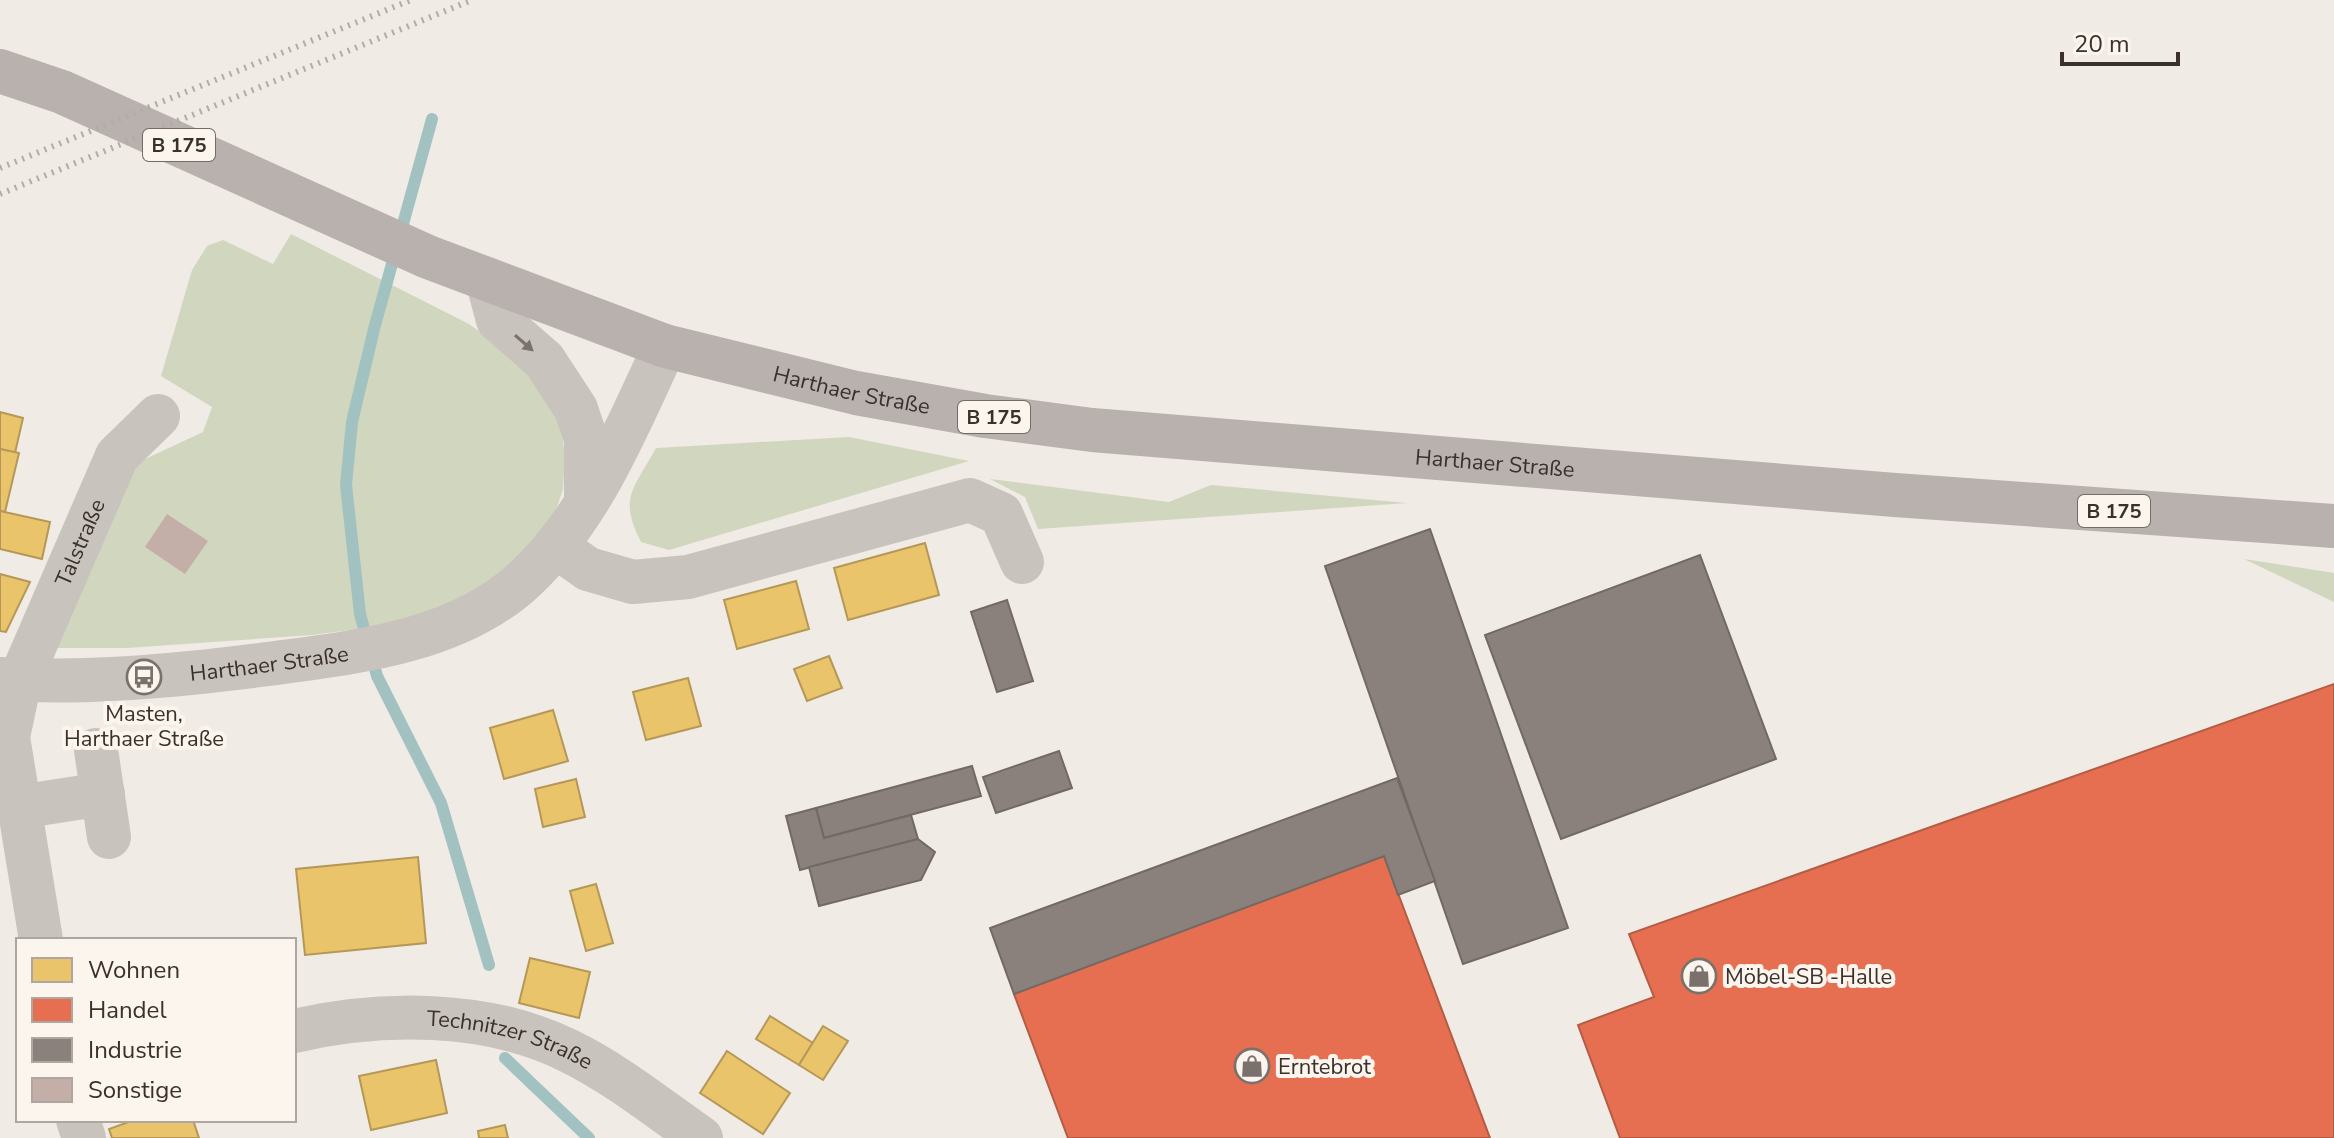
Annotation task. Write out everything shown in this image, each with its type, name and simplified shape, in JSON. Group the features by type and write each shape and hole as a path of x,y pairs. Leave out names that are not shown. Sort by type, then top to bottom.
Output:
{"main road":[{"name":"Harthaer Straße","path":"0,71 62,92 428,257 665,346 856,393 985,416 1092,430 1895,495 2334,526"}],"street":[{"path":"487,279 498,320 544,360 576,409 586,439 586,504"},
{"name":"Harthaer Straße","path":"10,679 144,677 370,650 434,632 489,607 524,581 557,547 586,504 665,346"},
{"name":"Talstraße","path":"41,938 8,737 10,679 117,456 158,416"},
{"path":"557,547 588,569 633,582 688,577 970,500 1001,514 1022,562"},
{"path":"96,750 109,837"},
{"path":"19,807 103,794"},
{"name":"Technitzer Straße","path":"296,1031 385,1019 442,1019 506,1028 567,1050 621,1082 701,1138"}],"green space":[{"path":"291,234 469,324 529,367 560,419 565,456 563,489 553,519 540,538 485,588 396,624 312,635 127,648 48,648 128,467 203,432 212,407 161,376 192,270 207,246 223,240 273,264"},
{"path":"849,437 969,461 669,550 641,542 634,527 630,503 632,494 656,448"},
{"path":"990,479 1169,502 1211,485 1407,503 1038,529 1025,497"},
{"path":"2244,559 2334,573 2334,602"}],"building: Wohnen":[{"path":"0,412 23,418 15,453 0,449"},
{"path":"0,449 19,453 5,512 0,511"},
{"path":"0,511 50,522 42,559 0,549"},
{"path":"925,543 939,595 848,620 834,568"},
{"path":"0,574 30,582 6,632 0,631"},
{"path":"796,581 809,629 737,649 724,600"},
{"path":"829,656 842,688 807,701 794,669"},
{"path":"688,678 701,726 646,740 633,692"},
{"path":"553,710 568,761 504,779 490,728"},
{"path":"576,779 585,817 543,827 535,789"},
{"path":"418,857 426,943 305,955 296,869"},
{"path":"596,884 613,943 586,951 570,891"},
{"path":"530,958 590,972 579,1018 519,1003"},
{"path":"770,1016 813,1043 799,1065 756,1039"},
{"path":"823,1026 848,1041 823,1080 799,1065"},
{"path":"727,1051 790,1093 763,1134 700,1093"},
{"path":"436,1060 447,1113 371,1130 359,1076"},
{"path":"128,1122 194,1122 199,1138 112,1138 109,1129"},
{"path":"505,1125 508,1138 479,1138 478,1131"}],"building: Handel":[{"path":"2334,684 2334,1138 1620,1138 1578,1025 1654,997 1629,934"},
{"name":"Erntebrot","path":"1384,856 1490,1138 1068,1138 1014,994"}],"building: Industrie":[{"path":"1430,529 1568,928 1463,964 1325,566"},
{"path":"1700,555 1776,759 1561,839 1485,635"},
{"path":"1007,600 1033,681 997,692 971,612"},
{"path":"1059,751 1072,788 996,813 983,777"},
{"path":"972,766 981,796 824,838 816,808"},
{"path":"1397,778 1435,881 1398,895 1384,856 1014,994 990,928"},
{"path":"816,808 824,838 911,815 918,839 800,870 786,816"},
{"path":"918,839 935,852 921,880 819,906 809,867"}],"building: Sonstige":[{"path":"167,514 208,541 185,574 145,547"}],"waterway":[{"path":"432,119 374,329 352,422 346,485 360,614 377,676 441,803 489,965"},
{"path":"505,1058 589,1138"}],"railway":[{"path":"0,168 411,0"},
{"path":"0,194 472,0"}],"place":[{"name":"Masten, Harthaer Straße","path":"144,677"},
{"name":"Möbel-SB -Halle","path":"1699,976"},
{"name":"Erntebrot","path":"1252,1066"}]}
